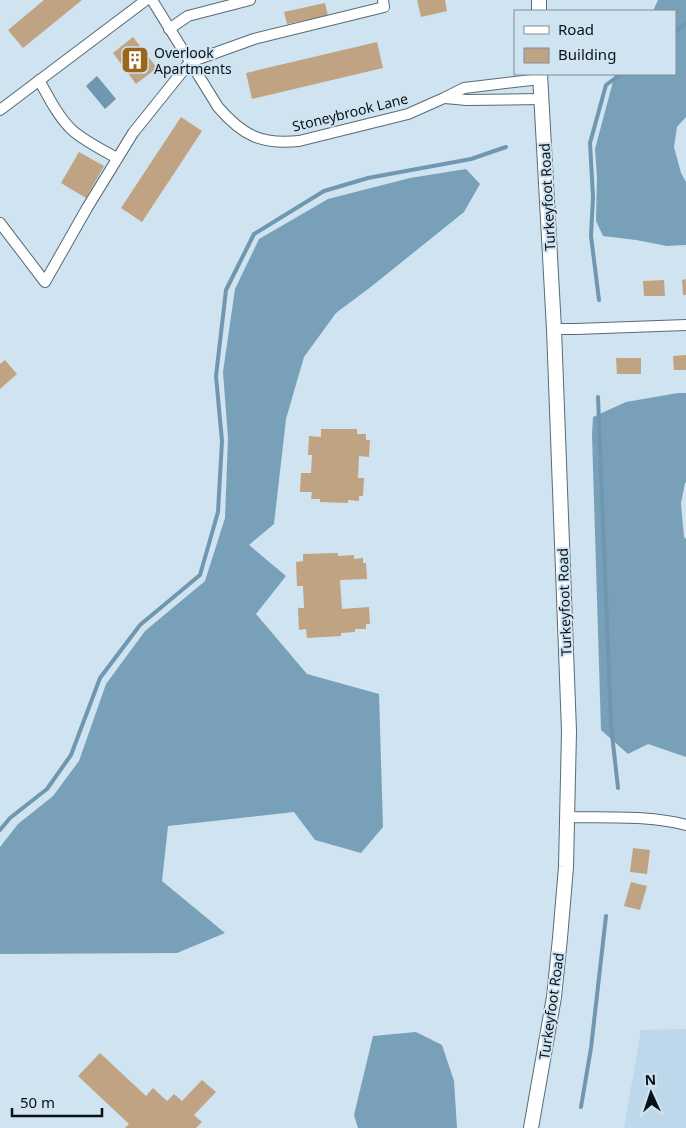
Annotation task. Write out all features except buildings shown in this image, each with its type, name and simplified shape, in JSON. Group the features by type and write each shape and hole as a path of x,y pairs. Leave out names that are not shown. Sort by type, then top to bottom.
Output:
{"main road":[{"name":"Turkeyfoot Road","path":"531,1128 554,997 560,938 566,867 568,722 554,329 540,76"}],"street":[{"path":"0,110 146,0"},
{"name":"Stoneybrook Lane","path":"152,0 218,107 236,126 250,135 267,141 284,143 299,141 408,114 464,88 540,76"},
{"path":"169,29 188,16 250,0"},
{"path":"0,223 45,282 133,132 190,62 254,39 384,7 383,0"},
{"path":"39,80 54,107 72,130 117,158"},
{"path":"444,98 467,100 541,99"},
{"path":"554,329 686,325"},
{"path":"567,817 654,819 686,825"}],"shaded area":[{"path":"658,0 686,0 686,117 677,127 674,147 681,173 686,182 686,245 667,246 603,236 596,221 597,177 595,149 615,75 676,75 676,10 653,10"},
{"path":"97,76 116,99 105,109 86,86"},
{"path":"466,169 480,184 464,212 336,313 304,357 286,419 274,524 249,545 286,576 256,614 307,674 379,694 383,827 361,853 315,840 294,812 168,826 162,881 225,933 177,953 0,954 0,847 18,824 53,796 79,761 106,684 145,631 205,581 225,518 228,438 223,372 235,289 259,239 328,199 410,178"},
{"path":"686,393 686,482 681,503 684,537 686,539 686,757 648,744 628,754 601,730 593,417 626,402"},
{"path":"686,1029 686,1128 624,1128 641,1030"},
{"path":"416,1032 442,1045 454,1081 457,1128 358,1128 354,1115 373,1036"}],"waterway":[{"path":"676,31 686,23"},
{"path":"599,300 591,236 593,197 590,143 606,85 620,75"},
{"path":"0,830 10,818 47,789 71,755 100,678 140,625 200,575 218,512 222,441 216,376 226,290 254,234 324,191 368,178 471,159 506,147"},
{"path":"598,397 611,725 618,788"},
{"path":"581,1107 591,1048 606,916"}],"place":[{"name":"Overlook Apartments","path":"135,60"}]}
